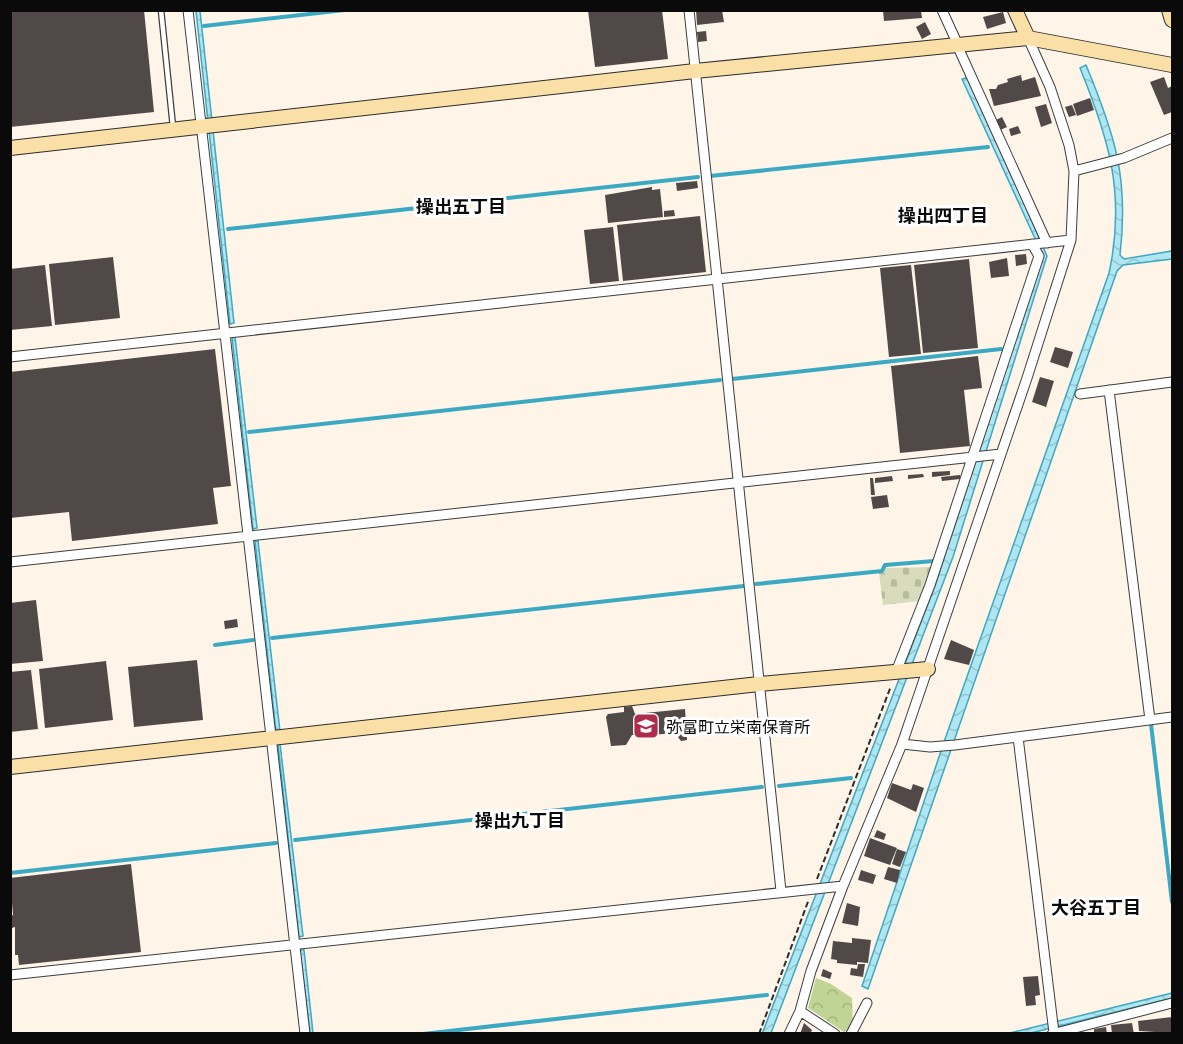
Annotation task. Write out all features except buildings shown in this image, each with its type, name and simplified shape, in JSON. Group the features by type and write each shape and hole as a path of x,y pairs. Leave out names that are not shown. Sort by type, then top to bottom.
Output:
{"street":[{"path":"188,10 305,1034"},
{"path":"689,10 781,891"},
{"path":"942,10 953,46 1047,243"},
{"path":"789,1034 800,1011 811,971 843,886 902,744 1071,240 1074,171 1060,114 1015,10"},
{"path":"1169,10 1173,20"},
{"path":"10,148 695,71 1028,38 1173,65"},
{"path":"1074,171 1124,158 1173,138"},
{"path":"10,357 716,277 1071,240"},
{"path":"896,672 973,457 1039,256 1032,244"},
{"path":"1080,394 1173,382"},
{"path":"1109,390 1150,720"},
{"path":"10,562 1000,454"},
{"path":"10,767 759,684 928,669"},
{"path":"902,744 955,745 1173,717"},
{"path":"1018,737 1053,1033 1173,1003"},
{"path":"10,975 843,886"},
{"path":"851,1034 867,1003"},
{"path":"800,1011 835,1034"}],"lane":[{"path":"161,10 173,129"}],"path":[{"path":"759,1034 896,672"}],"green space":[{"path":"932,567 920,601 883,605 879,573 884,573 886,568"},
{"path":"816,978 831,984 852,998 853,1026 844,1032 808,1008"}],"water":[{"path":"196,11 200,11 234,323 230,324"},
{"path":"1086,65 1105,113 1117,157 1123,203 1120,255 1124,259 1172,251 1172,259 1123,265 1117,271 868,989 862,986 944,742 1109,273 1114,245 1115,193 1106,143 1080,68"},
{"path":"969,77 1047,256 953,557 771,1033 762,1034 935,586 1043,256 962,79"},
{"path":"232,337 235,337 257,528 253,529"},
{"path":"255,541 258,541 280,731 276,732"},
{"path":"280,744 303,936 299,937 278,745"},
{"path":"300,950 304,950 313,1033 310,1033"},
{"path":"1172,993 1172,998 1031,1033 1006,1034"}],"waterway":[{"path":"204,26 345,10"},
{"path":"710,176 988,147"},
{"path":"228,229 698,177"},
{"path":"732,379 1001,349"},
{"path":"249,432 720,380"},
{"path":"756,584 882,571 885,565 934,561"},
{"path":"272,638 744,586"},
{"path":"215,645 253,640"},
{"path":"1151,724 1172,902"},
{"path":"779,786 851,778"},
{"path":"295,840 762,787"},
{"path":"10,873 276,843"},
{"path":"423,1034 767,995"}],"place":[{"name":"弥富町立栄南保育所","path":"646,726"}],"district":[{"name":"操出五丁目","path":"461,205"},
{"name":"操出四丁目","path":"943,214"},
{"name":"操出九丁目","path":"520,819"},
{"name":"大谷五丁目","path":"1096,906"}]}
